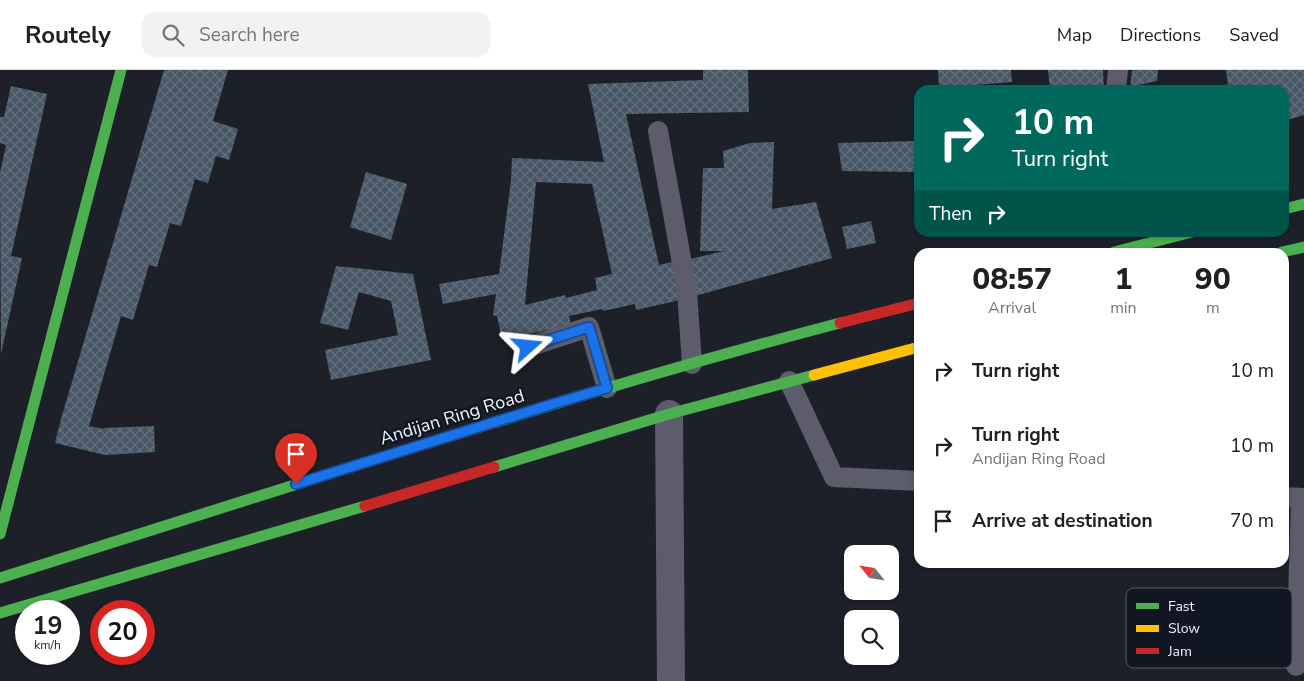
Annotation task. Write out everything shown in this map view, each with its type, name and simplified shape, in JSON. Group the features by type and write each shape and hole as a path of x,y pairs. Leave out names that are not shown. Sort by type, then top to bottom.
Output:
{"main road":[{"path":"0,534 121,70"},
{"path":"1289,208 1304,204"},
{"path":"1121,248 1137,239 1153,237"},
{"path":"1289,250 1304,247"},
{"name":"Andijan Ring Road","path":"0,578 546,406 775,340 914,304"},
{"path":"0,613 669,414 914,348"}],"street":[{"path":"669,414 671,681"}],"lane":[{"path":"1116,85 1118,70"},
{"path":"658,131 686,291 692,364"},
{"path":"528,347 589,327 607,388"},
{"path":"789,381 834,478 914,481"},
{"path":"1296,498 1296,666"}],"building":[{"path":"164,70 228,70 213,121 238,129 229,160 216,156 208,183 195,179 181,226 170,223 157,267 149,265 133,320 121,316 89,426 103,429 154,426 155,452 105,455 55,443"},
{"path":"703,70 748,70 749,112 626,114 659,265 672,262 680,300 636,310 635,304 569,316 571,325 502,340 497,316 493,315 496,294 443,304 439,284 499,274 512,158 604,162 588,84 703,80","holes":["536,182 592,184 612,274 595,278 597,290 566,298 565,295 525,305"]},
{"path":"938,70 1011,70 1012,82 976,85 939,85"},
{"path":"1048,70 1103,70 1104,85 1050,85"},
{"path":"1132,70 1158,70 1157,81 1130,85"},
{"path":"1226,70 1304,70 1304,115 1289,120 1289,85 1224,85 1228,84"},
{"path":"11,86 47,94 11,256 22,258 1,354 0,173 6,145 0,143 0,117 4,117"},
{"path":"914,141 914,172 842,171 838,143"},
{"path":"774,142 772,209 816,202 832,258 695,296 686,260 724,251 700,251 703,168 724,168 723,151 750,143"},
{"path":"366,172 407,184 391,240 350,227"},
{"path":"871,221 876,243 847,249 842,227"},
{"path":"336,266 413,274 431,360 331,380 325,350 398,335 391,301 359,292 348,330 320,323"}],"traffic: fast":[{"path":"0,534 121,70"},
{"path":"1289,208 1304,204"},
{"path":"1130,248 1172,237"},
{"path":"1289,250 1304,247"},
{"path":"497,422 668,370 840,323"},
{"path":"494,467 669,414 814,375"},
{"path":"0,578 329,474"},
{"path":"0,613 365,506"}],"traffic: slow":[{"path":"814,375 914,348"}],"traffic: jam":[{"path":"840,323 914,304"},
{"path":"329,474 497,422"},
{"path":"365,506 494,467"}],"route":[{"path":"296,484 607,388 589,327 528,347"}]}
